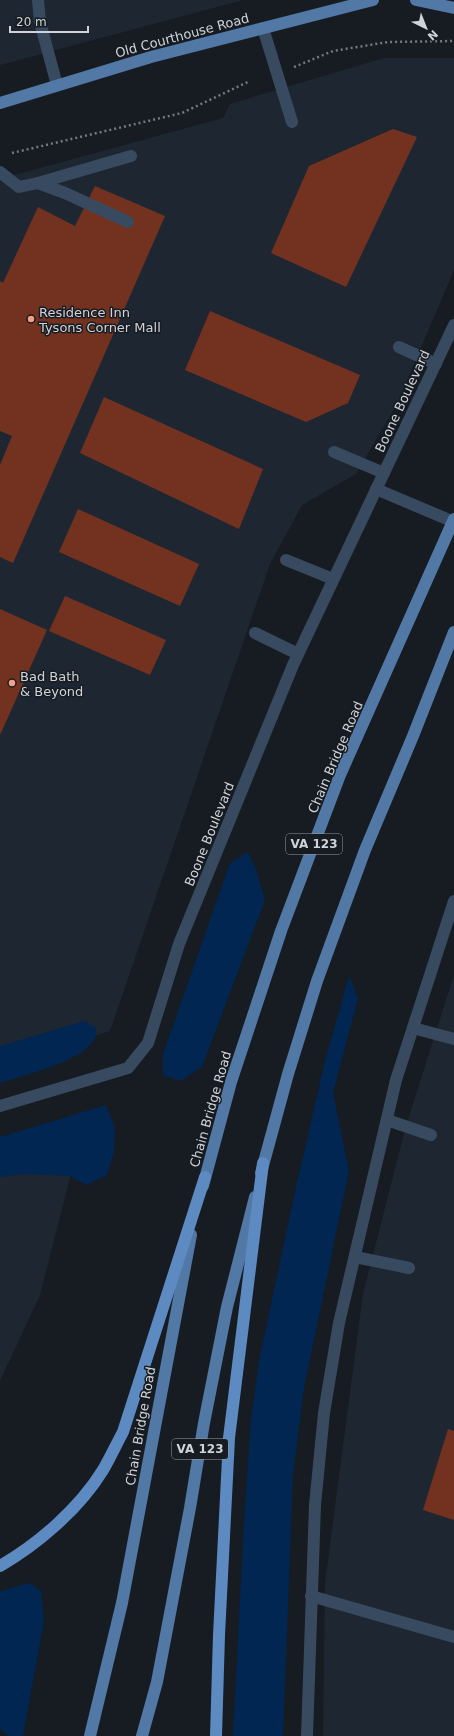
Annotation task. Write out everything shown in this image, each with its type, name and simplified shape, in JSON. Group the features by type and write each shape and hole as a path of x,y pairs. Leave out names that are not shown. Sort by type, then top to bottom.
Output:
{"highway":[{"path":"216,1736 219,1628 229,1438 263,1163"},
{"path":"0,1566 26,1551 85,1495 102,1470 123,1432 205,1177"}],"main road":[{"name":"Old Courthouse Road","path":"0,103 151,57 373,0"},
{"path":"416,0 454,8"},
{"name":"Chain Bridge Road","path":"90,1736 122,1603 189,1244 205,1177 231,1082 281,931 340,775 454,521"},
{"name":"VA 123","path":"142,1736 157,1682 190,1508 204,1423 227,1307 263,1163 288,1074 319,974 365,850 413,736 454,632"}],"street":[{"path":"38,0 40,22 57,85"},
{"path":"263,28 292,122"},
{"path":"0,172 19,187 38,183 131,156"},
{"path":"38,183 65,193 128,222"},
{"name":"Boone Boulevard","path":"0,1106 128,1068 148,1043 179,944 298,654 454,325"},
{"path":"399,347 436,364"},
{"path":"334,452 384,473"},
{"path":"376,489 454,521"},
{"path":"286,560 334,579"},
{"path":"254,633 298,654"},
{"path":"307,1736 315,1505 324,1413 339,1323 396,1080 454,901"},
{"path":"413,1028 454,1039"},
{"path":"387,1120 431,1134"},
{"path":"355,1257 409,1268"},
{"path":"311,1596 454,1637"}],"path":[{"path":"290,68 333,51 388,42 454,41"},
{"path":"12,153 182,113 250,81"}],"shaded area":[{"path":"0,0 243,0 0,65"},
{"path":"384,58 454,58 454,270 397,404 356,474 302,505 270,564 110,1031 0,1067 0,179 223,118 230,104"},
{"path":"248,852 257,872 265,900 202,1067 181,1081 163,1075 163,1054 230,863"},
{"path":"454,975 454,1736 323,1736 325,1583 363,1294 406,1126"},
{"path":"349,976 358,998 333,1093 349,1171 304,1388 293,1475 283,1736 233,1736 244,1521 251,1419 259,1361 294,1196 325,1061"},
{"path":"85,1021 96,1028 95,1039 87,1048 77,1055 51,1067 0,1083 0,1046"},
{"path":"106,1105 115,1128 114,1152 107,1175 86,1185 70,1176 24,1174 0,1177 0,1137"},
{"path":"85,1119 40,1295 0,1381 0,1145"},
{"path":"30,1583 41,1591 44,1620 23,1736 8,1736 0,1729 0,1591"}],"building":[{"path":"393,129 417,137 346,287 271,253 309,166"},
{"path":"95,186 165,216 13,563 0,557 0,465 12,436 0,431 0,281 3,283 38,207 75,226"},
{"path":"210,311 360,375 348,403 306,422 185,370"},
{"path":"104,397 263,469 239,529 80,453"},
{"path":"78,509 199,564 180,606 59,552"},
{"path":"65,596 166,640 150,675 49,631"},
{"name":"Bad Bath & Beyond","path":"0,609 47,630 0,735"},
{"path":"448,1429 454,1431 454,1520 423,1510"}],"place":[{"name":"Residence Inn Tysons Corner Mall","path":"31,319"},
{"name":"Bad Bath & Beyond","path":"12,683"}]}
